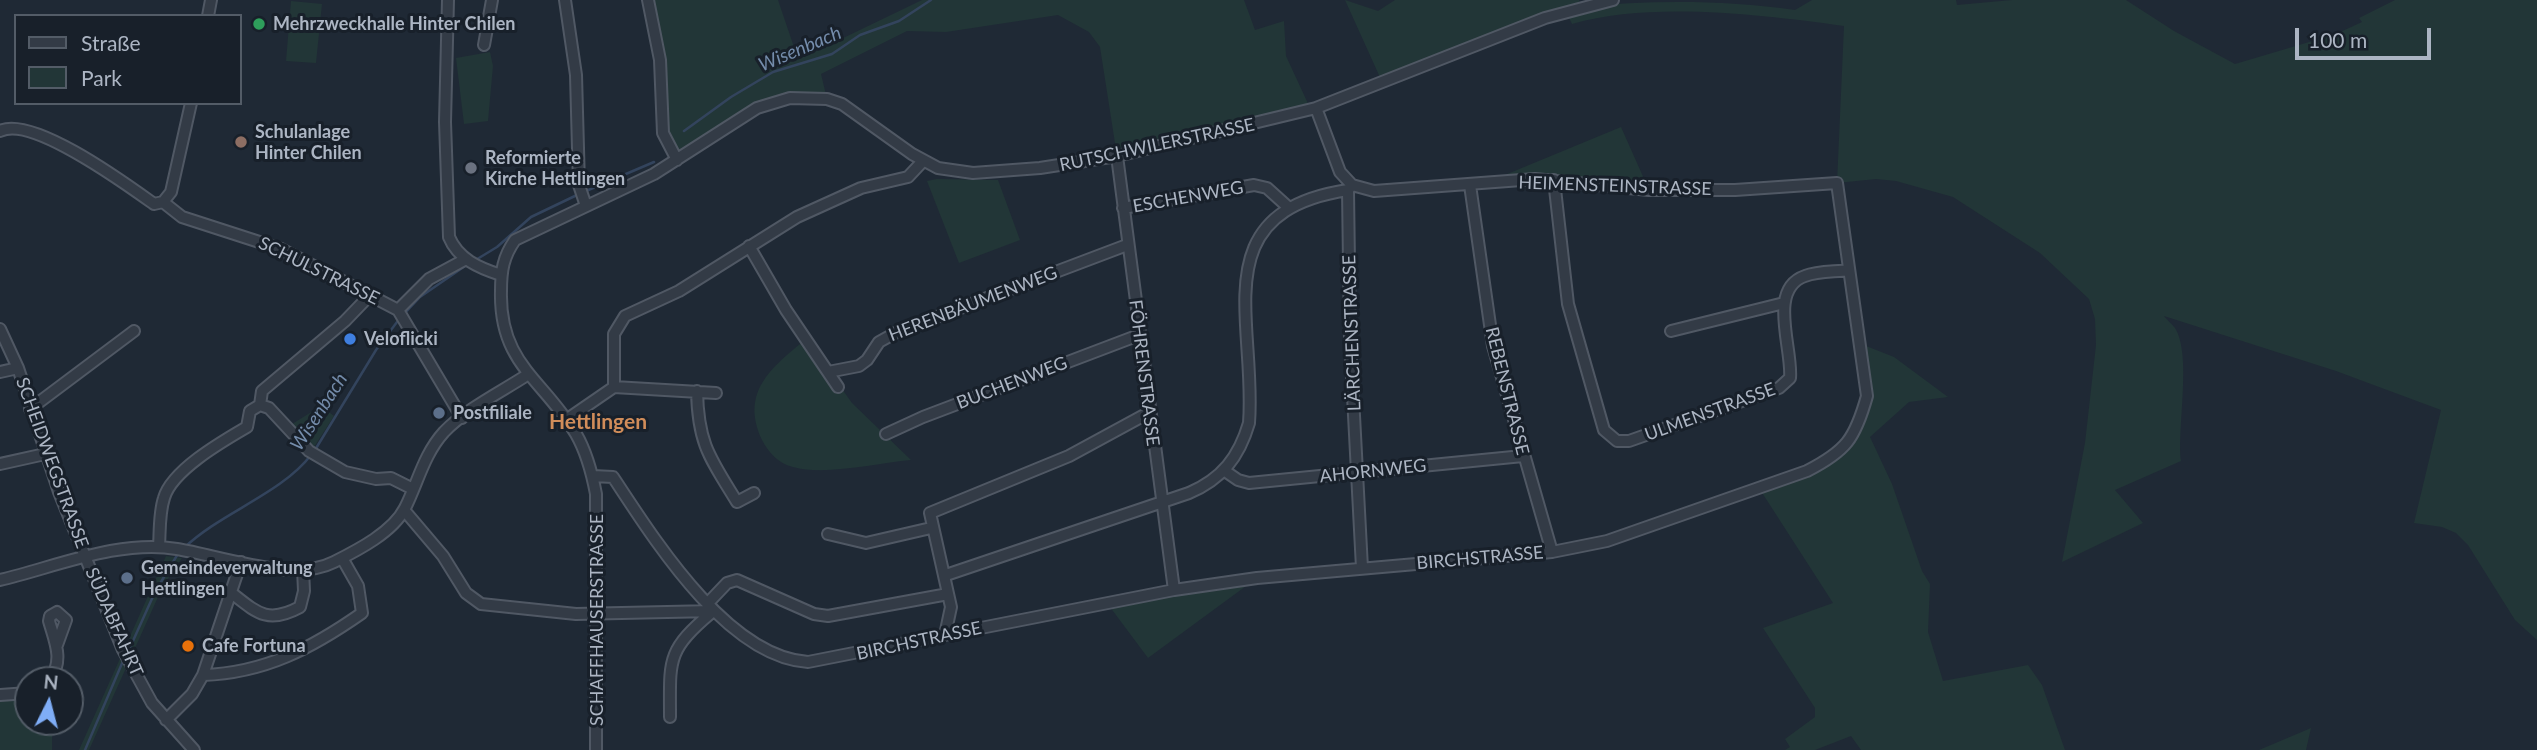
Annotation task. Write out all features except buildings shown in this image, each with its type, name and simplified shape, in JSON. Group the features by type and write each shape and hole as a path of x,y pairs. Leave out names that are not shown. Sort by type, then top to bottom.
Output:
{"street":[{"path":"448,0 445,122 447,225 454,249 469,261 501,275"},
{"path":"485,45 492,0"},
{"path":"565,0 576,75 583,198"},
{"path":"648,0 660,60 663,133 677,160"},
{"name":"RUTSCHWILERSTRASSE","path":"677,160 757,108 790,98 808,97 827,99 856,111 923,161 953,172 1040,168 1117,156 1316,108 1545,18 1613,0"},
{"path":"163,202 171,192 191,105"},
{"path":"946,575 1161,503 1201,488 1225,471 1245,439 1249,423 1251,402 1244,284 1251,253 1270,224 1288,207 1319,195 1350,188 1340,172 1316,108"},
{"name":"SCHULSTRASSE","path":"0,131 12,127 32,132 78,154 154,204 163,202 182,217 281,250 370,295 400,315"},
{"name":"FÖHRENSTRASSE","path":"1117,156 1174,590"},
{"name":"SCHAFFHAUSERSTRASSE","path":"596,750 598,518 593,476 587,456 566,420 527,375 503,328 501,275 504,256 515,240 583,198 677,160"},
{"path":"614,387 614,334 620,321 679,291 749,246 828,201 861,188 908,177 923,161"},
{"name":"HEIMENSTEINSTRASSE","path":"1350,188 1374,191 1554,180 1648,190 1735,190 1837,183"},
{"name":"ULMENSTRASSE","path":"1554,180 1568,304 1604,430 1617,441 1629,442 1779,388 1790,379 1784,303"},
{"name":"BIRCHSTRASSE","path":"593,476 614,477 665,556 710,607 776,655 791,661 831,660 1174,590 1362,568 1552,552 1617,537 1807,471 1834,457 1858,429 1867,396 1837,183"},
{"name":"ESCHENWEG","path":"1123,208 1254,185 1267,188 1288,207"},
{"name":"REBENSTRASSE","path":"1470,185 1493,346 1552,552"},
{"name":"LÄRCHENSTRASSE","path":"1350,188 1350,339 1362,568"},
{"name":"HERENBÄUMENWEG","path":"828,372 859,366 878,342 897,332 1127,245"},
{"path":"749,246 838,387"},
{"path":"462,418 400,315 429,279 469,261"},
{"path":"1671,331 1784,303 1788,288 1804,276 1849,270"},
{"path":"260,405 262,391 345,321 370,295"},
{"name":"SCHEIDWEGSTRASSE","path":"0,329 18,368 45,454 86,559"},
{"path":"30,409 134,331"},
{"name":"BUCHENWEG","path":"886,434 922,417 1139,335"},
{"path":"0,372 18,368"},
{"path":"0,580 126,550 159,547 240,562 303,569 332,564 389,527 404,510 425,460 440,438 462,418 527,375"},
{"path":"566,420 614,387 716,393"},
{"path":"697,391 698,424 707,453 737,502 754,493"},
{"path":"159,547 162,507 168,488 215,446 247,427 250,411 260,405 269,408 313,454 345,472 376,479 391,478 413,489"},
{"path":"945,635 951,607 946,575 931,528 930,513 1069,456 1150,412"},
{"path":"0,464 45,454"},
{"name":"AHORNWEG","path":"1225,471 1238,480 1250,483 1523,456"},
{"path":"404,510 443,556 466,593 481,604 576,614 710,607"},
{"path":"828,534 866,543 931,528"},
{"path":"203,675 238,674 291,655 327,637 362,613 358,586 342,558"},
{"name":"SÜDABFAHRT","path":"86,559 128,662 166,720 194,750"},
{"path":"166,720 192,694 203,675 240,562"},
{"path":"229,591 260,615 284,616 300,607 303,569"},
{"path":"670,717 673,661 678,643 727,583 737,580 814,614 828,616 948,594"},
{"path":"57,645 57,666"}],"green space":[{"path":"647,0 778,0 795,50 799,48 808,55 922,0 1244,0 1255,30 1284,21 1286,56 1311,110 1117,156 1100,47 1089,32 1058,15 946,32 907,31 821,74 827,99 773,102 677,160 661,107"},
{"path":"1345,0 1378,11 1395,0 1579,0 1581,7 1688,2 1795,10 1812,0 1956,0 1957,5 2012,0 2126,0 2174,31 2235,64 2336,34 2362,22 2359,18 2395,0 2537,0 2537,640 2515,620 2468,545 2456,533 2442,527 2414,523 2441,410 2336,371 2164,316 2175,328 2183,356 2181,461 2115,490 2143,523 2062,562 2085,443 2096,345 2095,319 2089,299 2040,253 1953,197 1896,181 1876,179 1837,183 1844,26 1707,12 1637,13 1572,24 1566,11 1383,84"},
{"path":"291,1 322,4 316,63 286,61"},
{"path":"490,52 493,66 488,121 464,124 456,58"},
{"path":"1621,127 1649,190 1554,180 1483,184"},
{"path":"998,180 1020,240 959,263 927,181"},
{"path":"806,339 852,403 911,460 820,470 788,465 771,453 762,440 756,423 757,395 771,371"},
{"path":"1861,344 1894,357 1948,397 1909,402 1870,437 1892,484 1922,571 1930,584 1928,632 1943,681 2028,665 2042,685 2065,750 1861,750 1851,736 1815,750 1785,750 1790,747 1785,739 1815,717 1815,708 1763,628 1833,603 1759,488 1807,471 1858,429 1867,396"},
{"path":"321,406 334,416 314,447 289,426"},
{"path":"166,556 182,558 163,586 89,750 79,750"},
{"path":"1257,578 1148,658 1107,603"},
{"path":"14,694 14,736 52,736 52,750 0,750 0,695"},
{"path":"2311,728 2306,750 2259,750"}],"waterway":[{"name":"Wisenbach","path":"684,131 731,97 773,72 832,54 860,35 899,21 931,0"},
{"name":"Wisenbach","path":"586,191 654,162"},
{"name":"Wisenbach","path":"474,261 497,247 531,217 577,195"},
{"name":"Wisenbach","path":"405,313 420,297 468,264"},
{"name":"Wisenbach","path":"315,450 376,350 400,318"},
{"name":"Wisenbach","path":"184,548 215,524 284,481 311,455"},
{"name":"Wisenbach","path":"128,652 155,592 179,552"},
{"name":"Wisenbach","path":"85,750 123,661"}],"place":[{"name":"Mehrzweckhalle Hinter Chilen","path":"259,24"},
{"name":"Schulanlage Hinter Chilen","path":"241,142"},
{"name":"Reformierte Kirche Hettlingen","path":"471,168"},
{"name":"Veloflicki","path":"350,339"},
{"name":"Postfiliale","path":"439,413"},
{"name":"Gemeindeverwaltung Hettlingen","path":"127,578"},
{"name":"Cafe Fortuna","path":"188,646"}],"district":[{"name":"Hettlingen","path":"598,422"}]}
